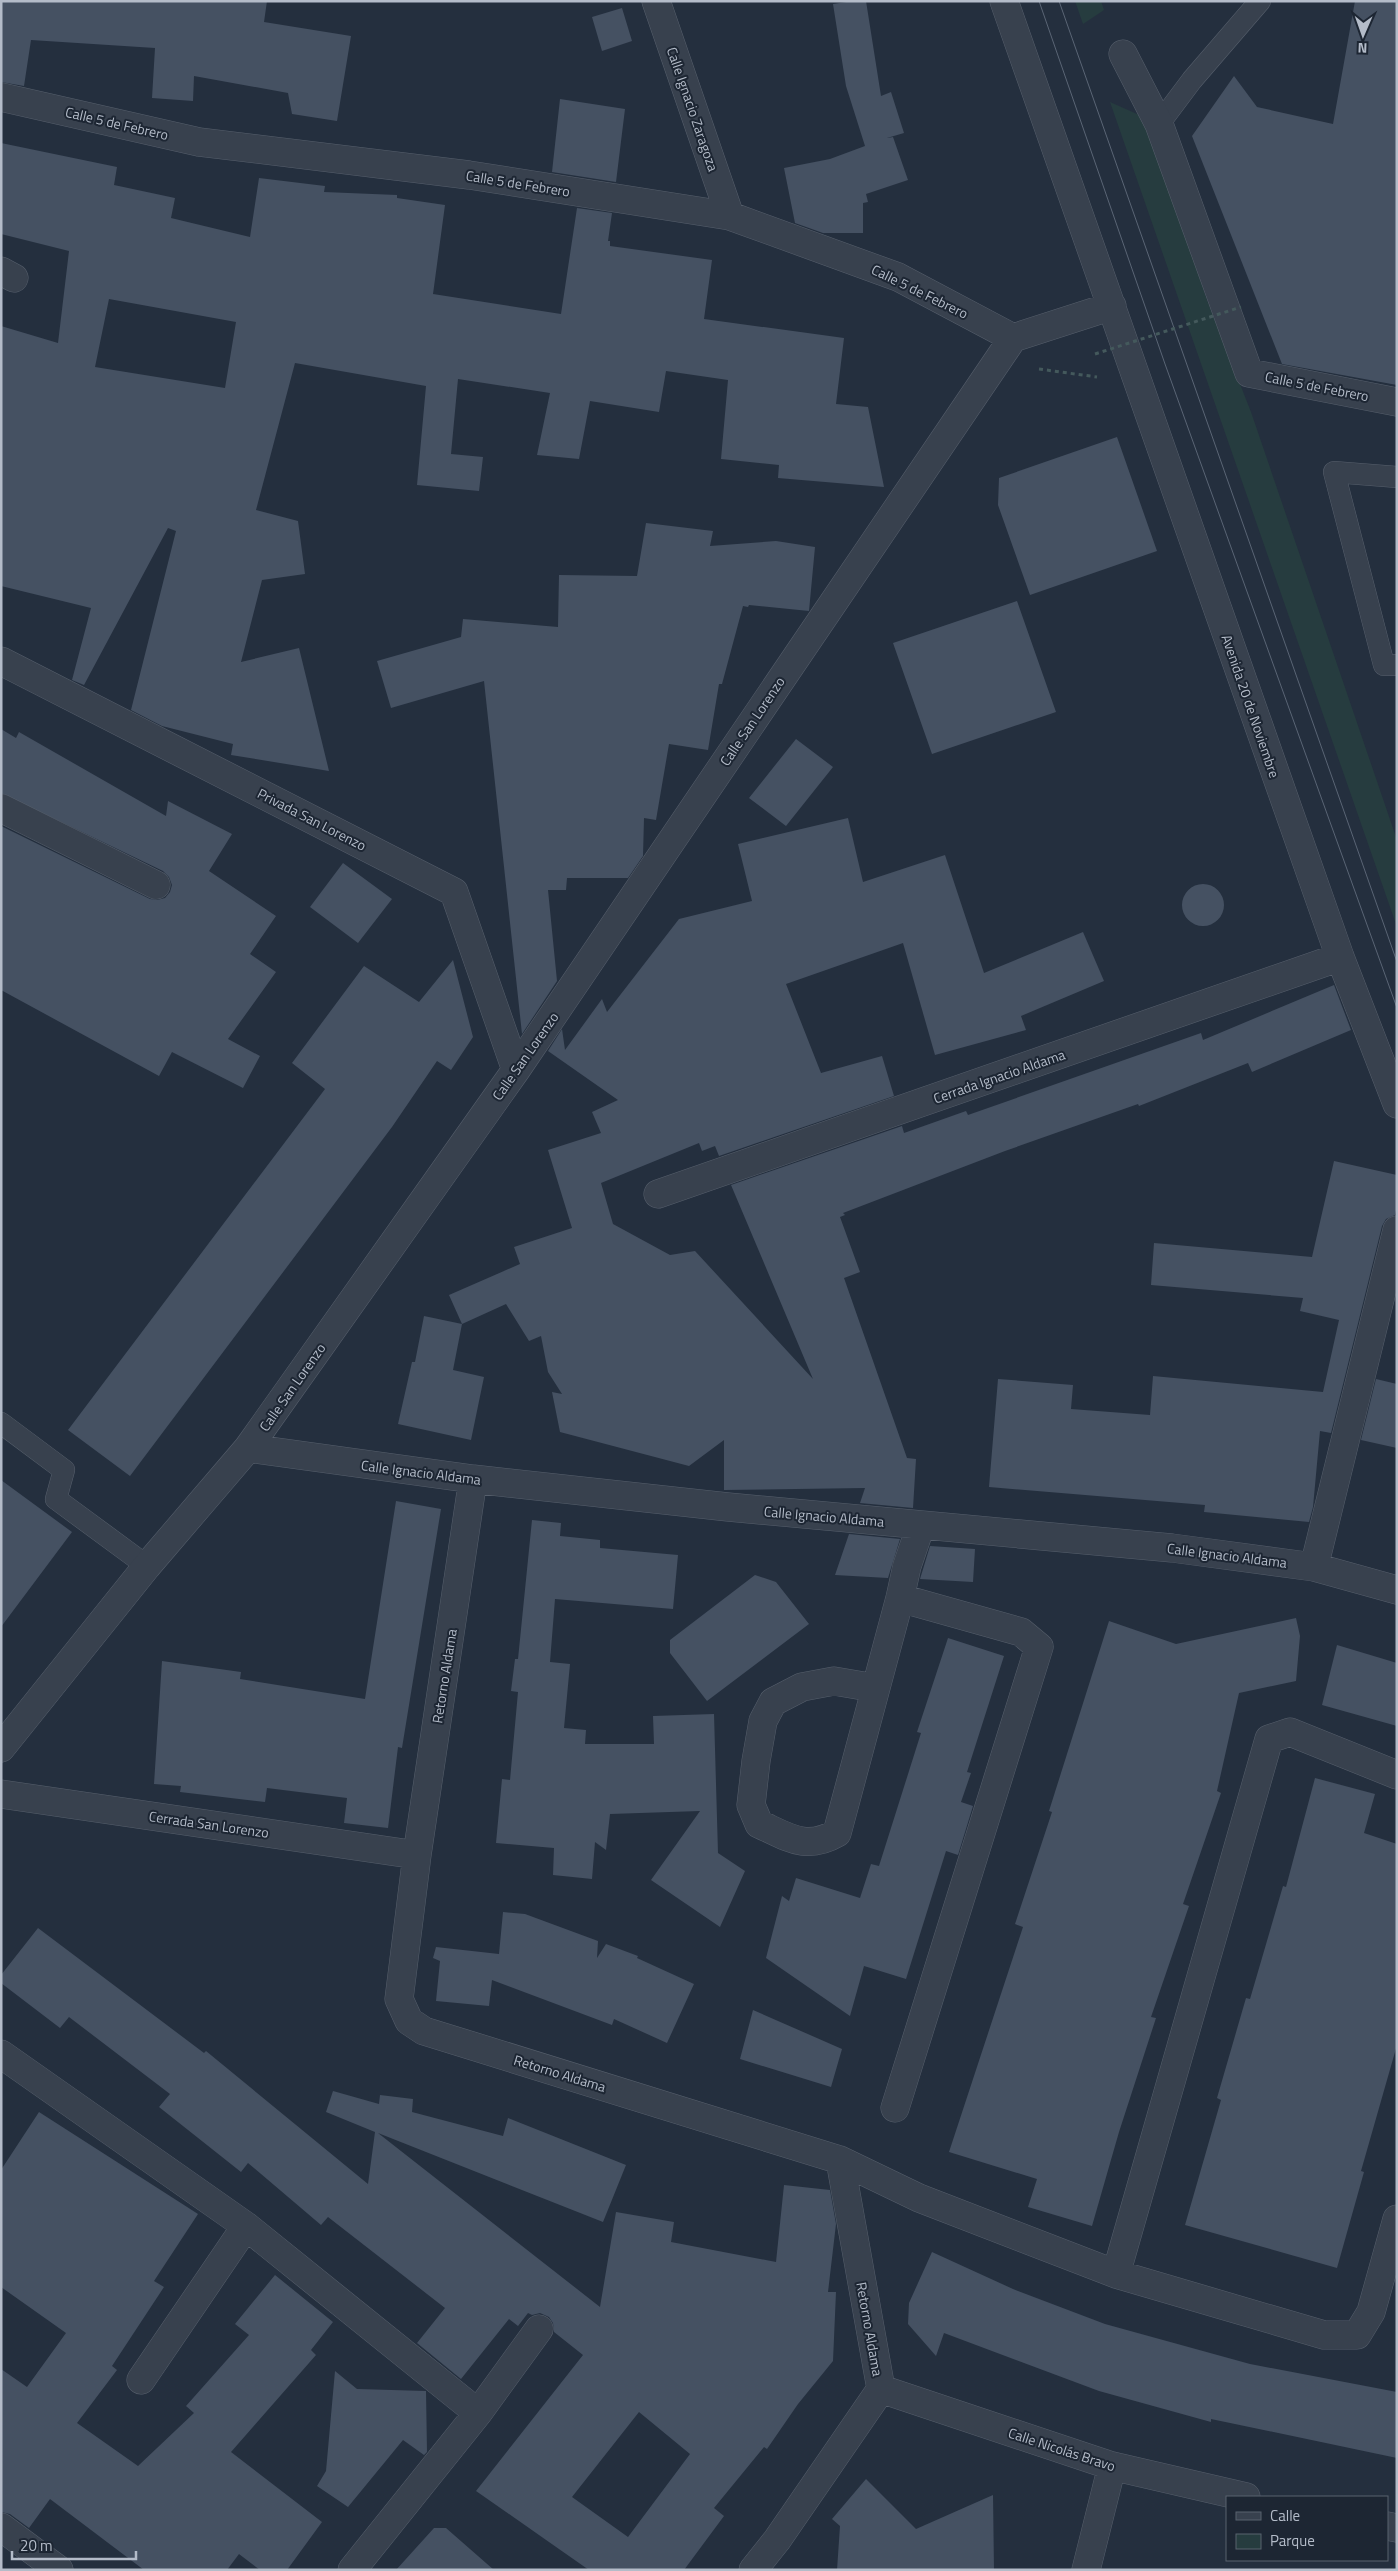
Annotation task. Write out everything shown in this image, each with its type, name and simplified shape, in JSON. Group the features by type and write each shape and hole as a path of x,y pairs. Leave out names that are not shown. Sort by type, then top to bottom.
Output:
{"street":[{"name":"Calle Ignacio Zaragoza","path":"656,1 730,216"},
{"name":"Avenida 20 de Noviembre","path":"1004,1 1112,306 1137,384 1340,957 1397,1104"},
{"name":"Calle 5 de Febrero","path":"1123,54 1159,124 1249,373 1397,402"},
{"name":"Calle 5 de Febrero","path":"1,97 199,142 470,176 730,216 898,277 1013,338"},
{"path":"1013,338 1112,306"},
{"name":"Calle San Lorenzo","path":"1,1748 147,1566 248,1448 516,1070 1013,338"},
{"name":"Privada San Lorenzo","path":"1,661 454,892 516,1070"},
{"path":"1,808 156,885"},
{"name":"Cerrada Ignacio Aldama","path":"658,1194 1340,957"},
{"path":"1314,1567 1397,1230"},
{"name":"Calle Ignacio Aldama","path":"248,1448 473,1479 921,1525 1172,1548 1314,1567 1397,1590"},
{"name":"Retorno Aldama","path":"473,1479 417,1855 399,1999 409,2020 424,2031 840,2160 881,2389 777,2540 752,2570"},
{"path":"875,1688 834,1681 802,1687 773,1702 763,1721 756,1761 751,1805 758,1824 800,1842 823,1841 837,1833 907,1566 921,1525"},
{"path":"895,2108 1039,1646 1021,1632 900,1598"},
{"path":"1116,2274 1269,1739 1290,1732 1397,1775"},
{"name":"Cerrada San Lorenzo","path":"1,1794 417,1855"},
{"path":"1,2054 246,2226 478,2413"},
{"path":"840,2160 919,2198 1116,2274 1324,2335 1357,2335 1371,2312 1397,2219"},
{"path":"141,2380 246,2226"},
{"path":"352,2570 478,2413 539,2329"},
{"name":"Calle Nicolás Bravo","path":"881,2389 1112,2466 1242,2496"},
{"path":"1086,2570 1112,2466"},
{"path":"1,2527 59,2570"},
{"path":"777,2540 778,2570"}],"lane":[{"path":"1159,124 1192,80 1260,1"},
{"path":"1397,477 1334,472 1384,665 1397,665"},
{"path":"1,1422 64,1470 56,1499 147,1566"}],"path":[{"path":"1087,353 1095,354 1240,307"},
{"path":"995,363 1107,378 1050,369 1051,362"}],"green space":[{"path":"1075,1 1101,1 1104,10 1083,24"},
{"path":"1110,102 1146,118 1207,300 1251,412 1397,840 1397,927"}],"building":[{"path":"1,1 267,1 264,22 351,36 337,121 292,114 288,93 194,76 193,101 152,98 155,48 31,40 24,86 1,82"},
{"path":"866,1 881,96 891,92 904,133 887,138 893,137 908,180 866,194 868,202 863,203 863,233 823,233 795,223 784,168 830,159 865,146 846,86 833,4"},
{"path":"1355,1 1397,1 1397,385 1282,364 1192,136 1234,76 1257,107 1333,124"},
{"path":"622,8 632,41 602,51 592,17"},
{"path":"560,99 625,109 616,182 552,172"},
{"path":"1,143 117,167 114,185 175,198 171,218 250,237 259,178 325,186 324,192 397,195 397,198 445,205 433,294 561,314 577,208 612,213 608,241 610,241 610,246 712,260 704,319 844,338 836,404 868,407 884,487 778,478 779,465 721,459 728,380 666,371 659,412 590,401 579,459 537,455 550,393 458,379 451,454 483,457 479,491 417,485 426,386 295,363 256,510 298,521 305,574 262,580 241,662 299,648 329,771 231,755 233,744 162,726 131,710 176,531 168,528 84,685 72,680 91,608 1,586 1,326 58,343 69,251 1,234","holes":["109,299 236,322 225,388 95,367"]},
{"path":"1117,437 1157,551 1030,595 998,505 999,478"},
{"path":"646,523 713,531 710,546 776,541 815,547 809,611 743,606 722,684 719,684 708,750 669,744 656,820 644,818 643,856 628,878 567,878 566,890 548,890 557,981 522,1034 484,681 391,708 377,661 461,637 463,619 558,627 559,575 637,576"},
{"path":"1017,601 1056,712 932,754 893,643"},
{"path":"1,729 16,738 19,732 166,816 168,801 232,834 209,871 276,916 250,954 276,972 228,1039 260,1056 243,1088 172,1052 159,1076 1,990 1,826 150,899 165,898 170,892 172,885 169,877 163,871 1,793"},
{"path":"796,739 833,767 786,826 749,798"},
{"path":"848,818 863,882 945,855 984,973 1083,932 1104,981 1021,1016 1026,1030 935,1055 903,943 786,984 821,1073 882,1056 894,1096 719,1156 715,1146 702,1151 699,1143 601,1183 613,1224 670,1255 695,1251 813,1379 731,1185 902,1126 904,1133 966,1111 968,1115 1201,1033 1203,1040 1334,985 1351,1030 1252,1072 1248,1063 1139,1106 1138,1104 1005,1151 843,1213 845,1215 840,1217 860,1272 844,1278 907,1458 916,1459 913,1508 860,1503 865,1488 724,1490 724,1440 689,1466 560,1432 552,1392 562,1394 548,1372 541,1336 529,1341 506,1304 462,1324 449,1295 520,1264 514,1247 572,1228 548,1150 601,1133 592,1112 618,1100 548,1051 562,1029 565,1050 602,999 607,1012 679,919 752,901 738,844"},
{"path":"343,863 392,899 358,943 310,907"},
{"path":"1207,884 1215,887 1221,893 1224,905 1221,917 1215,923 1199,926 1191,923 1185,917 1182,901 1185,893 1191,887"},
{"path":"453,960 473,1037 451,1070 437,1061 392,1127 130,1476 68,1430 325,1089 292,1063 364,966 419,1002"},
{"path":"1334,1161 1397,1175 1397,1205 1395,1215 1386,1219 1382,1226 1331,1433 1320,1431 1313,1507 1309,1522 1204,1512 1205,1505 989,1487 998,1379 1073,1385 1071,1409 1150,1415 1153,1376 1323,1392 1339,1320 1300,1311 1303,1298 1151,1285 1154,1243 1312,1257"},
{"path":"424,1316 462,1324 453,1370 484,1377 471,1440 398,1424 412,1362 415,1362"},
{"path":"1376,1379 1397,1384 1397,1448 1361,1440"},
{"path":"1,1480 72,1532 1,1627"},
{"path":"396,1501 441,1509 402,1748 398,1747 388,1828 344,1823 347,1798 267,1788 265,1802 180,1792 181,1786 154,1784 162,1661 241,1672 240,1679 365,1699"},
{"path":"532,1520 561,1523 560,1536 600,1540 600,1548 678,1555 673,1609 555,1599 550,1662 570,1664 564,1728 586,1730 585,1744 654,1744 653,1716 714,1714 718,1853 745,1871 720,1927 651,1880 700,1811 610,1814 606,1850 595,1842 592,1879 553,1875 554,1848 496,1843 502,1779 510,1780 518,1692 511,1691 515,1659 518,1659"},
{"path":"849,1534 900,1539 888,1578 835,1575"},
{"path":"930,1546 975,1549 973,1582 920,1579"},
{"path":"755,1575 776,1582 809,1624 707,1701 670,1653 670,1640"},
{"path":"1296,1618 1300,1636 1296,1681 1239,1693 1217,1791 1221,1793 1183,1904 1189,1906 1151,2017 1156,2018 1119,2132 1092,2226 1028,2207 1037,2179 949,2152 1023,1927 1015,1924 1052,1812 1049,1811 1109,1621 1176,1644"},
{"path":"948,1638 1004,1656 967,1772 971,1773 961,1802 973,1806 958,1855 946,1851 906,1979 864,1966 850,2016 766,1958 782,1896 789,1901 796,1878 860,1898 871,1864 879,1866 921,1733 917,1732"},
{"path":"1337,1645 1397,1663 1397,1726 1322,1705"},
{"path":"1315,1778 1375,1794 1364,1833 1397,1844 1397,2045 1361,2171 1364,2172 1337,2268 1185,2225 1221,2100 1217,2098 1246,1998 1250,1999 1283,1886 1286,1887"},
{"path":"503,1912 525,1914 598,1941 597,1958 606,1944 638,1956 637,1958 694,1984 667,2043 614,2019 612,2025 492,1980 489,2006 436,2001 440,1961 433,1958 436,1947 499,1954"},
{"path":"38,1928 204,2053 206,2051 368,2184 375,2132 326,2112 333,2091 379,2104 380,2095 413,2099 412,2112 503,2136 508,2118 626,2165 603,2222 378,2133 600,2307 616,2212 674,2222 671,2242 776,2262 784,2185 830,2190 836,2224 828,2292 836,2292 833,2361 798,2404 767,2449 764,2447 714,2508 724,2516 684,2570 589,2570 476,2491 583,2355 554,2332 553,2323 549,2317 540,2313 532,2315 528,2313 518,2326 509,2319 461,2379 417,2343 445,2308 328,2217 321,2225 248,2163 241,2172 159,2107 170,2094 69,2017 60,2028 1,1983 1,1975","holes":["639,2412 690,2454 628,2537 572,2497"]},
{"path":"753,2010 842,2049 831,2087 740,2059"},
{"path":"39,2112 198,2214 154,2281 164,2287 112,2366 117,2370 77,2423 138,2466 194,2413 186,2406 249,2335 235,2324 275,2275 333,2322 311,2350 316,2355 231,2452 322,2522 287,2570 260,2570 239,2554 227,2570 144,2570 50,2499 29,2528 10,2514 1,2512 1,2369 27,2387 66,2333 1,2287 1,2170"},
{"path":"932,2252 1013,2289 1105,2324 1250,2364 1397,2392 1397,2458 1211,2419 1211,2422 1099,2391 944,2333 936,2356 908,2324 909,2303"},
{"path":"335,2371 357,2389 426,2391 427,2452 424,2455 403,2440 348,2507 317,2486 326,2471"},
{"path":"866,2479 916,2529 993,2495 994,2570 837,2570 840,2526 832,2519"},
{"path":"434,2528 446,2528 494,2570 396,2570"}],"tram line":[{"path":"1039,1 1165,364 1397,1008"},
{"path":"1059,1 1397,962"}]}
